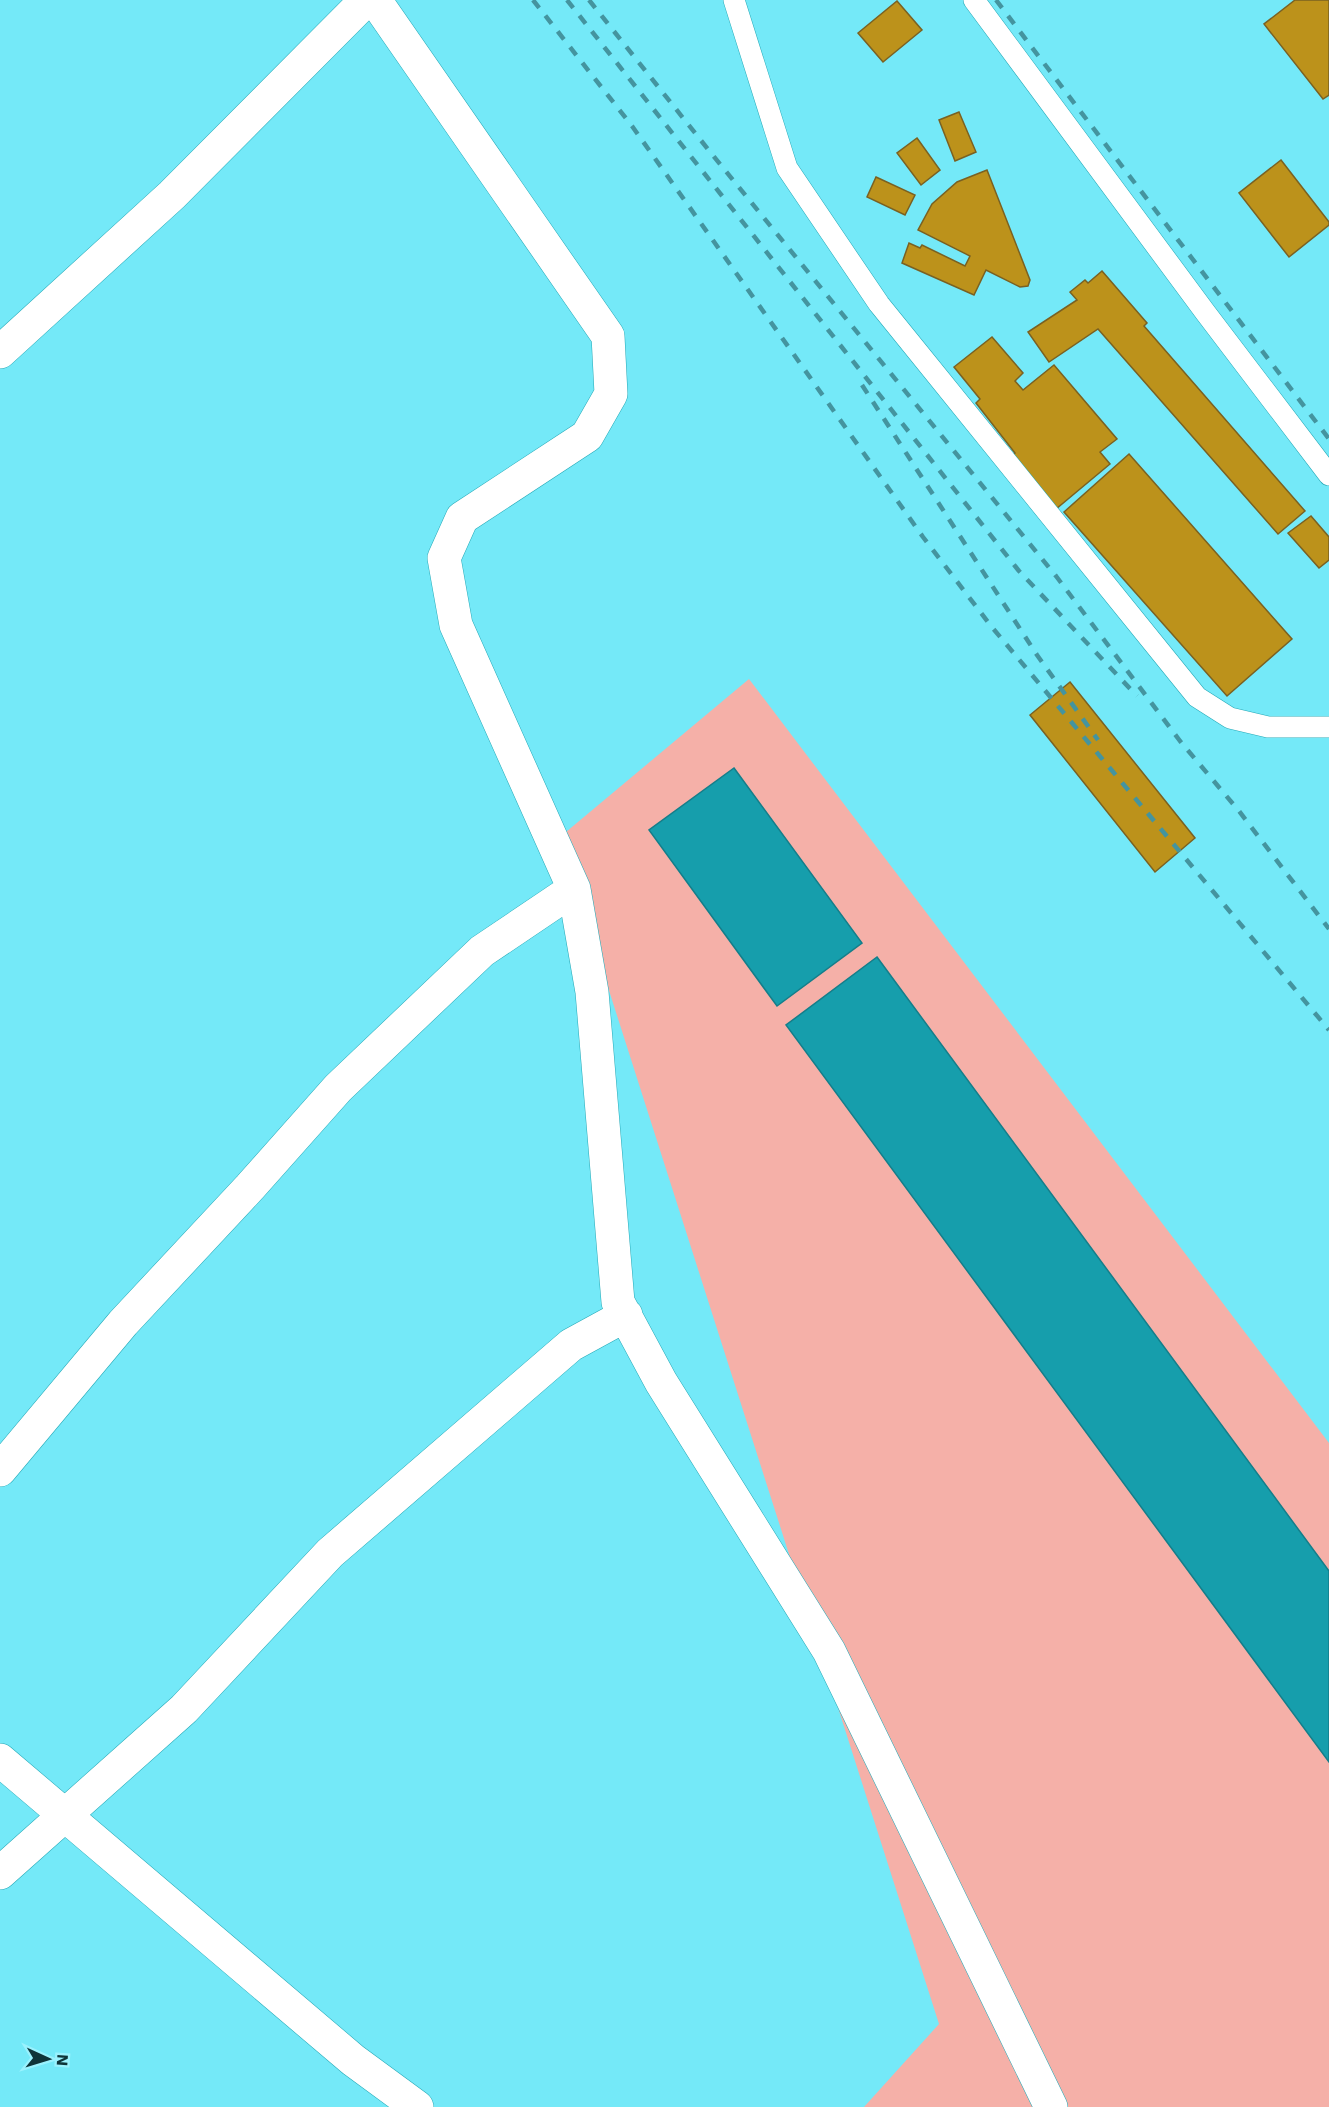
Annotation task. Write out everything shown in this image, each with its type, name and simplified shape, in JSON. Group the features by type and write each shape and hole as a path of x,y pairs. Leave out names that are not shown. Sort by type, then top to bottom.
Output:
{"street":[{"path":"0,352 172,195 366,0"},
{"path":"375,0 608,336 611,394 586,436 462,518 444,558 456,625 574,889 592,993 618,1302 661,1382 829,1652 1051,2107"},
{"path":"0,1470 123,1323 250,1187 338,1088 482,951 574,889"},
{"path":"0,1873 184,1709 330,1553 571,1345 626,1316"},
{"path":"0,1760 353,2060 417,2107"}],"lane":[{"path":"734,0 787,168 879,304 1197,697 1230,718 1268,727 1329,727"},
{"path":"974,0 1329,475"}],"shaded area":[{"path":"749,679 1329,1443 1329,2107 864,2107 939,2024 560,837"}],"water":[{"path":"734,768 862,943 777,1006 649,830"},
{"path":"877,957 1329,1571 1329,1762 786,1025"}],"building":[{"path":"1295,0 1329,0 1329,95 1323,99 1264,24"},
{"path":"897,1 922,30 883,62 858,33"},
{"path":"959,112 976,152 955,161 939,120"},
{"path":"917,138 940,170 921,185 897,153"},
{"path":"1281,160 1329,222 1329,225 1289,257 1239,193"},
{"path":"987,170 1030,280 1028,286 1020,287 986,270 974,295 902,263 909,243 920,248 922,245 965,266 970,256 918,230 932,204 957,182"},
{"path":"876,177 915,195 905,215 867,197"},
{"path":"1102,271 1147,323 1144,326 1305,511 1278,534 1098,329 1049,362 1028,332 1077,300 1070,292 1085,280 1088,283"},
{"path":"992,337 1023,373 1015,381 1023,390 1054,365 1117,439 1100,452 1110,464 1056,509 1011,455 1015,453 976,403 980,399 954,367"},
{"path":"1129,454 1292,639 1227,696 1064,512"},
{"path":"1311,516 1329,537 1329,560 1319,568 1288,533"},
{"path":"1070,682 1195,838 1155,872 1030,715"}],"railway":[{"path":"533,0 632,126 923,537 991,626 1329,1030"},
{"path":"567,0 1019,571 1137,696"},
{"path":"589,0 1056,576 1180,741 1239,811 1329,929"},
{"path":"996,0 1329,439"},
{"path":"862,385 1037,655 1098,740"}]}
